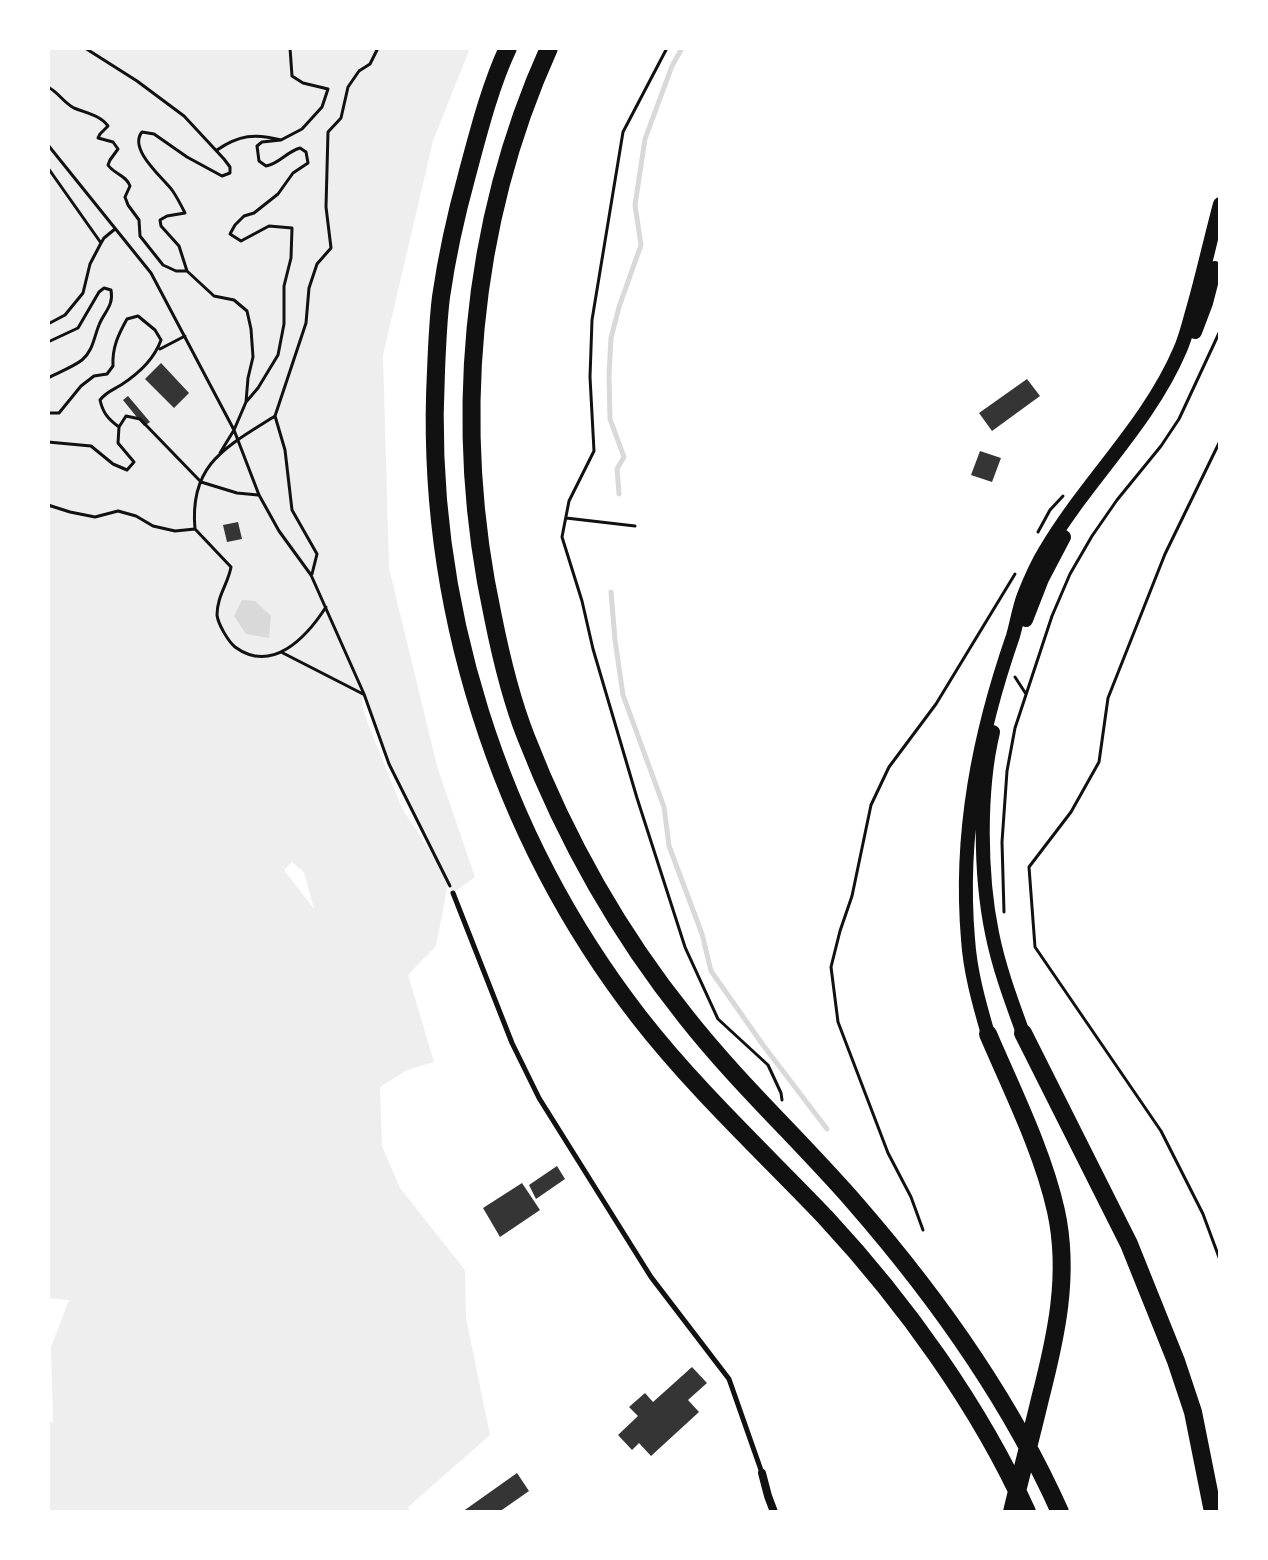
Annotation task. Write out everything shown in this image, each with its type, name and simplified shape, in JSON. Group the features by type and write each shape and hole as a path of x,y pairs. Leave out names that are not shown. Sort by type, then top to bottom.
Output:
{"highway":[{"path":"508,48 477,137 455,217 441,297 434,409 436,491 446,572 463,652 486,732 517,810 552,884 639,1018 882,1281 974,1414 1027,1512"},
{"path":"549,48 533,83 488,240 474,327 470,409 473,493 484,575 501,656 525,734 556,810 593,883 637,954 740,1082 905,1261 954,1327 1004,1405 1040,1468 1060,1512"},
{"path":"1023,1033 1129,1244 1176,1361 1193,1412 1213,1512"},
{"path":"988,1034 1042,1162 1061,1241 1063,1281 1050,1357 1012,1512"}],"main road":[{"path":"988,1034 976,990 968,941 966,878 974,779 995,691 1024,595 1044,553 1069,513 1140,420 1181,349 1204,275 1220,204"},
{"path":"1023,1033 1002,974 988,905 983,836 984,795 992,737 1011,665 1038,589 1063,538 1152,417 1176,375 1206,303 1220,244"}],"street":[{"path":"762,1473 774,1512"}],"lane":[{"path":"453,893 512,1043 539,1098 651,1277 729,1379 762,1473"}],"path":[{"path":"85,48 184,116 230,167 230,173 222,176 154,134 142,132 138,137 142,153 174,193 185,213 160,220 161,226 179,246 187,271 214,296 234,300 247,311 253,357 246,402"},
{"path":"290,48 292,76 303,83 328,89 322,107 302,129 281,140 262,142 257,146 259,161 266,166 272,165 300,148 306,152 308,163 293,173 278,194 254,213 244,216 230,234 241,241 269,226 292,228 291,258 284,286 284,324 278,355 246,402 220,453 205,471 194,500 195,529 231,567 229,579 220,593 217,618 231,644 249,656 281,652 304,636 326,607"},
{"path":"311,575 317,554 292,510 285,450 275,416 306,323 309,288 317,264 331,248 326,207 328,132 341,118 348,87 359,71 370,64 378,48"},
{"path":"667,48 623,132 592,320 590,377 594,451 569,501 562,537 633,783 685,947 718,1019 768,1065 781,1093 784,1127"},
{"path":"48,87 73,107 105,121 108,126 98,138 113,142 118,149 108,165 129,182 125,197 139,220 140,236 163,265 176,271 187,271"},
{"path":"217,150 232,140 262,135 281,140"},
{"path":"48,145 151,273 239,439 259,495 279,531 311,575 364,694 389,764 453,893"},
{"path":"48,168 101,243"},
{"path":"48,324 65,315 83,293 90,264 104,238 115,229"},
{"path":"48,342 78,328 99,292 104,288 111,290 109,310 84,359 48,378"},
{"path":"48,413 59,413 81,386 94,376 107,374 113,366 112,354 127,319 138,316 161,340 158,350 147,364 129,380 106,392 100,400 102,410 119,427"},
{"path":"1004,911 1002,842 1007,771 1015,728 1052,616 1070,574 1092,536 1179,419 1220,331"},
{"path":"158,350 185,336"},
{"path":"48,442 91,446 113,464 127,470 134,462 118,443 119,427 126,416 140,419 201,482 237,493 259,495"},
{"path":"220,453 275,416"},
{"path":"1220,441 1165,554 1108,698 1099,762 1071,812 1029,867 1035,947 1161,1131 1203,1214 1220,1260"},
{"path":"1035,538 1050,510 1067,491"},
{"path":"48,505 95,517 118,511 136,516 153,526 175,531 195,529"},
{"path":"566,518 635,526"},
{"path":"923,1230 911,1197 888,1153 838,1022 831,967 852,896 871,805 889,767 936,704 1020,565"},
{"path":"281,652 364,694"},
{"path":"1011,665 1026,694"}],"shaded area":[{"path":"48,48 470,48 433,141 383,355 389,568 437,766 475,877 453,893 448,884 436,946 408,975 434,1062 407,1070 380,1087 382,1146 400,1188 465,1270 466,1318 490,1435 408,1507 410,1512 48,1512 48,1421 53,1422 51,1347 69,1300 48,1298","holes":["363,696 389,764 435,859 402,808 370,729 362,706","292,862 304,872 314,909 284,870"]},
{"path":"242,600 255,601 271,616 269,638 246,634 234,616"}],"building":[{"path":"161,363 189,393 174,408 145,379"},
{"path":"1027,379 1040,396 992,431 979,413"},
{"path":"128,396 150,422 144,426 123,400"},
{"path":"980,451 1001,458 992,482 971,475"},
{"path":"238,522 242,539 227,542 223,525"},
{"path":"557,1166 565,1179 536,1199 529,1185"},
{"path":"522,1183 540,1210 500,1237 483,1208"},
{"path":"692,1367 707,1383 688,1400 699,1412 651,1456 639,1443 632,1450 618,1435 638,1416 629,1407 645,1393 653,1402"},
{"path":"517,1473 529,1491 499,1512 462,1512"}],"waterway":[{"path":"619,494 617,469 624,457 610,419 611,338 641,245 635,205 645,139 672,66 682,48"},
{"path":"611,592 623,695 664,807 669,846 702,934 711,971 827,1129"}]}
